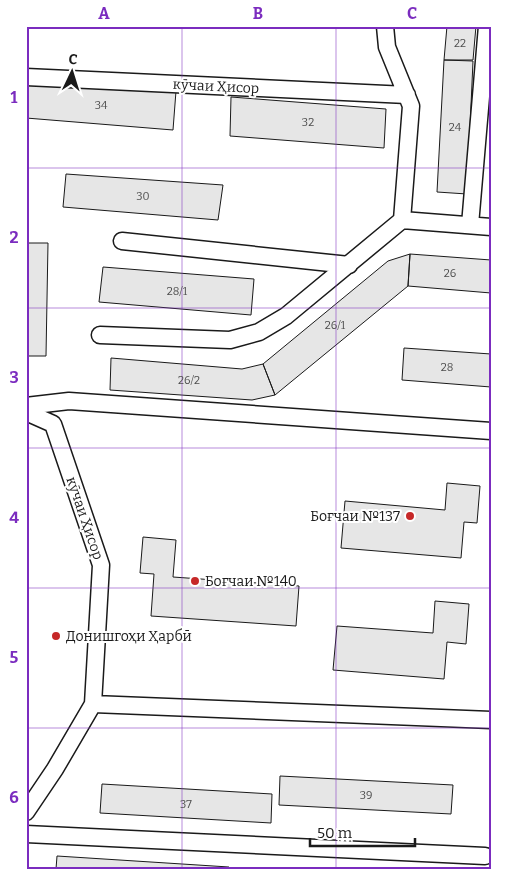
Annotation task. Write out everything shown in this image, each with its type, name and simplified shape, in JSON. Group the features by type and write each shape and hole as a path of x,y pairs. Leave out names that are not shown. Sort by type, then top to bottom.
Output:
{"street":[{"path":"384,26 387,47 410,106 402,220"},
{"path":"470,226 487,26"},
{"name":"кӯчаи Ҳисор","path":"26,78 407,95"},
{"path":"100,335 230,340 259,332 286,316 402,220 491,227"},
{"path":"122,241 349,265"},
{"path":"26,406 69,401 491,431"},
{"name":"кӯчаи Ҳисор","path":"26,412 53,424 101,565 93,704"},
{"path":"26,812 56,769 93,704 491,720"},
{"path":"26,834 488,854"},
{"path":"471,869 488,854"}],"building":[{"path":"447,26 476,26 473,60 444,60"},
{"path":"444,60 473,61 467,194 437,192"},
{"path":"27,81 176,91 173,130 26,118"},
{"path":"231,97 386,109 384,148 230,136"},
{"path":"66,174 223,185 218,220 63,207"},
{"path":"26,243 48,243 46,356 26,356"},
{"path":"410,254 491,260 491,293 408,286"},
{"path":"410,254 408,286 275,395 263,364 388,261"},
{"path":"103,267 254,279 251,315 99,302"},
{"path":"404,348 491,354 491,387 402,380"},
{"path":"111,358 242,369 263,364 275,395 252,400 110,390"},
{"name":"Боғчаи №137","path":"447,483 480,486 477,523 464,522 461,558 341,548 345,501 445,510"},
{"name":"Боғчаи №140","path":"143,537 176,540 173,577 299,586 296,626 151,616 154,574 140,573"},
{"path":"435,601 469,604 466,644 447,642 444,679 333,670 337,626 433,633"},
{"path":"280,776 453,785 451,814 279,805"},
{"path":"102,784 272,794 271,823 100,813"},
{"path":"57,856 229,867 229,869 56,869"}],"place":[{"name":"Боғчаи №137","path":"410,516"},
{"name":"Боғчаи №140","path":"195,581"},
{"name":"Донишгоҳи Ҳарбӣ","path":"56,636"}]}
